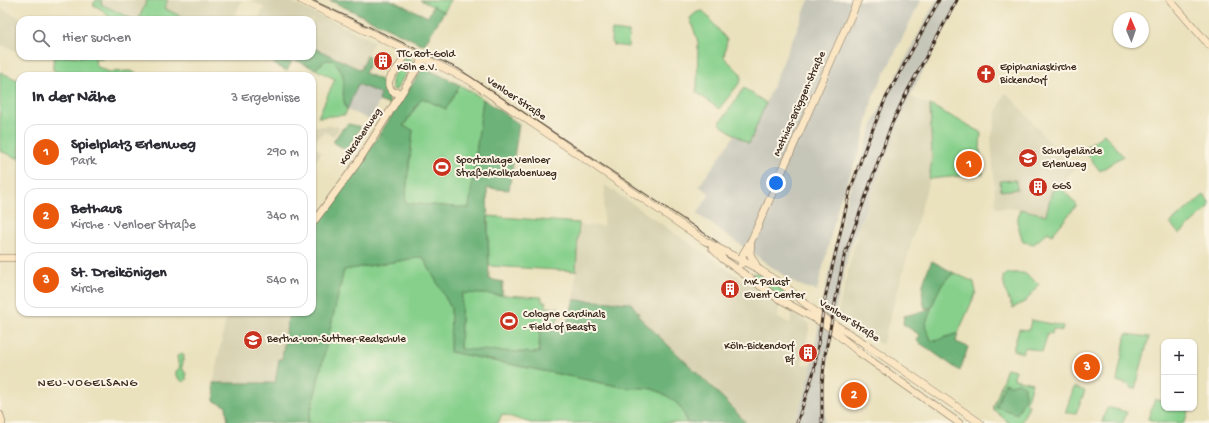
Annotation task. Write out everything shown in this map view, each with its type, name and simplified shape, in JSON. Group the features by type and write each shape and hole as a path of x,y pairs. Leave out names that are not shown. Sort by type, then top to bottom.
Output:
{"main road":[{"name":"Venloer Straße","path":"301,0 436,66 469,80 705,241 760,270 787,288 818,314 870,347 980,423"},
{"name":"Mathias-Brüggen-Straße","path":"740,272 741,260 858,0"},
{"path":"1170,0 1209,45"},
{"path":"393,108 390,78 403,59 402,49"},
{"name":"Kolkrabenweg","path":"316,219 358,162 423,59"},
{"path":"416,70 426,66 436,66"},
{"path":"390,90 401,93"},
{"name":"Mathias-Brüggen-Straße","path":"752,238 750,254 755,265 760,270"},
{"name":"Venloer Straße","path":"705,241 723,259 740,272 776,297 826,325 860,353 959,423"},
{"path":"0,258 16,258"},
{"path":"750,278 750,272 760,270"},
{"path":"776,297 781,298 787,295 787,288"},
{"path":"0,415 2,423"}],"shaded area":[{"path":"102,0 147,0 140,16 129,16 101,4"},
{"path":"168,0 242,0 235,16 180,16 164,8"},
{"path":"250,0 287,0 374,41 361,70 316,49 316,16 260,16 264,7"},
{"path":"809,0 921,0 873,97 861,148 839,203 817,291 796,284 697,214 710,194 699,186 735,135 749,143"},
{"path":"936,0 960,0 910,96 849,251 837,304 826,370 825,423 794,423 806,389 812,364 823,299 846,200 876,116"},
{"path":"0,8 17,16 16,51 0,44"},
{"path":"357,84 382,94 371,120 347,110"},
{"name":"Schulgelände Erlenweg","path":"1007,93 1074,170 1052,191 1047,215 1012,207 996,208 991,139 997,112 1004,94"},
{"path":"910,96 930,105 932,170 882,345 837,316 859,226"},
{"path":"316,126 338,126 339,129 333,137 324,131 316,140"},
{"path":"316,148 322,152 316,160"},
{"path":"605,185 779,305 778,318 790,323 792,312 810,324 802,364 812,364 806,389 794,423 746,423 728,403 638,316 631,303 574,300 580,225 603,226"},
{"name":"Bertha-von-Suttner-Realschule","path":"229,316 288,316 282,359 279,359 275,383 213,383 225,322"}],"green space":[{"path":"96,0 102,0 101,4 126,16 108,16 101,9 93,5"},
{"path":"147,0 168,0 164,8 180,16 140,16"},
{"path":"329,0 391,0 428,17 433,6 444,12 424,45"},
{"path":"420,0 451,0 444,12"},
{"path":"703,11 727,40 724,57 741,74 741,81 719,109 696,92 698,42 690,18 697,12"},
{"path":"612,30 629,32 628,47 613,45 611,41"},
{"path":"316,49 361,70 367,55 372,58 365,73 385,82 390,105 379,101 381,94 358,84 347,110 343,96 342,73 338,66 332,60 326,60 315,69 295,60 316,60"},
{"path":"405,57 413,61 396,90 392,89 392,78"},
{"path":"54,60 95,60 96,66 109,72 57,72 53,70"},
{"path":"276,60 292,60 287,71 274,64"},
{"path":"326,60 332,60 342,73 343,97 347,110 345,115 318,117 335,79 315,69"},
{"path":"427,69 460,85 446,109 422,98 403,126 413,130 405,203 469,208 483,99 519,124 509,190 487,188 489,279 503,282 502,295 462,293 460,349 539,353 540,326 566,326 574,300 631,303 639,314 638,316 728,403 746,423 686,423 683,411 675,402 664,394 652,389 627,388 450,352 451,308 423,257 344,270 308,423 228,423 226,406 214,401 213,383 275,383 279,359 282,359 288,316 316,316 316,224 362,161 421,71"},
{"path":"131,71 133,72 109,72"},
{"path":"0,72 16,79 16,157 0,151"},
{"name":"Sportanlage Venloer Straße/Kolkrabenweg","path":"460,85 483,99 469,208 405,203 413,131 403,127 422,98 446,109"},
{"path":"744,88 766,103 749,144 719,124"},
{"path":"930,105 981,132 980,149 983,174 929,179 932,158"},
{"path":"349,124 361,127 346,150 333,142 342,129"},
{"path":"1104,134 1123,156 1100,171 1083,149"},
{"path":"1016,180 1017,189 1001,191 1000,181"},
{"path":"1059,185 1077,205 1052,235 1048,232 1034,244 1023,242 1017,222 1020,209 1046,215 1052,191"},
{"path":"1204,195 1209,202 1209,208 1179,234 1170,223"},
{"path":"488,216 579,223 576,271 489,266"},
{"path":"423,257 451,308 450,352 627,388 652,389 669,397 679,406 683,411 686,423 531,423 502,414 498,423 308,423 344,270"},
{"path":"932,261 954,273 948,277 939,289 925,326 932,342 958,333 956,342 968,347 960,371 917,341 920,335 903,324 904,316 931,308 925,308 922,289"},
{"path":"754,273 758,273 784,290 784,294 779,295 751,276"},
{"path":"954,273 974,282 976,292 958,333 932,342 925,325 939,289 948,277"},
{"path":"1009,273 1024,273 1039,284 1026,301 1013,308 1006,292 1003,280 1003,276"},
{"name":"Cologne Cardinals - Field of Beasts","path":"462,293 542,297 542,302 546,302 546,307 560,308 559,316 554,326 540,326 539,353 460,350"},
{"path":"1031,320 1063,326 1062,331 1053,329 1052,334 1048,333 1042,352 1026,347 1022,353 1013,350 1019,329 1029,330"},
{"path":"1126,334 1149,337 1135,389 1130,388 1130,385 1117,381"},
{"path":"182,353 184,355 182,368 186,374 186,380 183,382 176,376 176,371 180,367 177,356"},
{"path":"1007,368 1015,370 1014,379 1032,383 1026,403 1029,405 1021,423 1009,423 993,409"},
{"path":"1005,383 1011,385 1018,383 1025,386 1025,398 1017,414 996,407"},
{"path":"1074,387 1085,391 1076,413 1065,413"},
{"path":"1155,399 1161,401 1161,411 1189,411 1184,423 1160,423 1148,419"},
{"path":"1107,407 1127,412 1123,423 1102,422"}],"tram line":[{"path":"312,0 459,69 719,243"}],"railway":[{"path":"797,423 814,371 825,298 850,191 867,143 885,100 939,0"},
{"path":"822,423 822,384 825,355 844,257 892,123 908,90 957,0"}],"place":[{"name":"TTC Rot-Gold Köln e.V.","path":"383,61"},
{"name":"Epiphaniaskirche Bickendorf","path":"986,74"},
{"name":"Schulgelände Erlenweg","path":"1028,158"},
{"name":"Spielplatz Erlenweg","path":"969,164"},
{"name":"Sportanlage Venloer Straße/Kolkrabenweg","path":"442,167"},
{"name":"GGS","path":"1038,187"},
{"name":"MK Palast Event Center","path":"730,289"},
{"name":"Cologne Cardinals - Field of Beasts","path":"509,321"},
{"name":"Bertha-von-Suttner-Realschule","path":"253,340"},
{"name":"Köln-Bickendorf Bf","path":"808,353"},
{"name":"St. Dreikönigen","path":"1087,367"},
{"name":"Bethaus","path":"854,395"}],"district":[{"name":"NEU-VOGELSANG","path":"88,384"}]}
